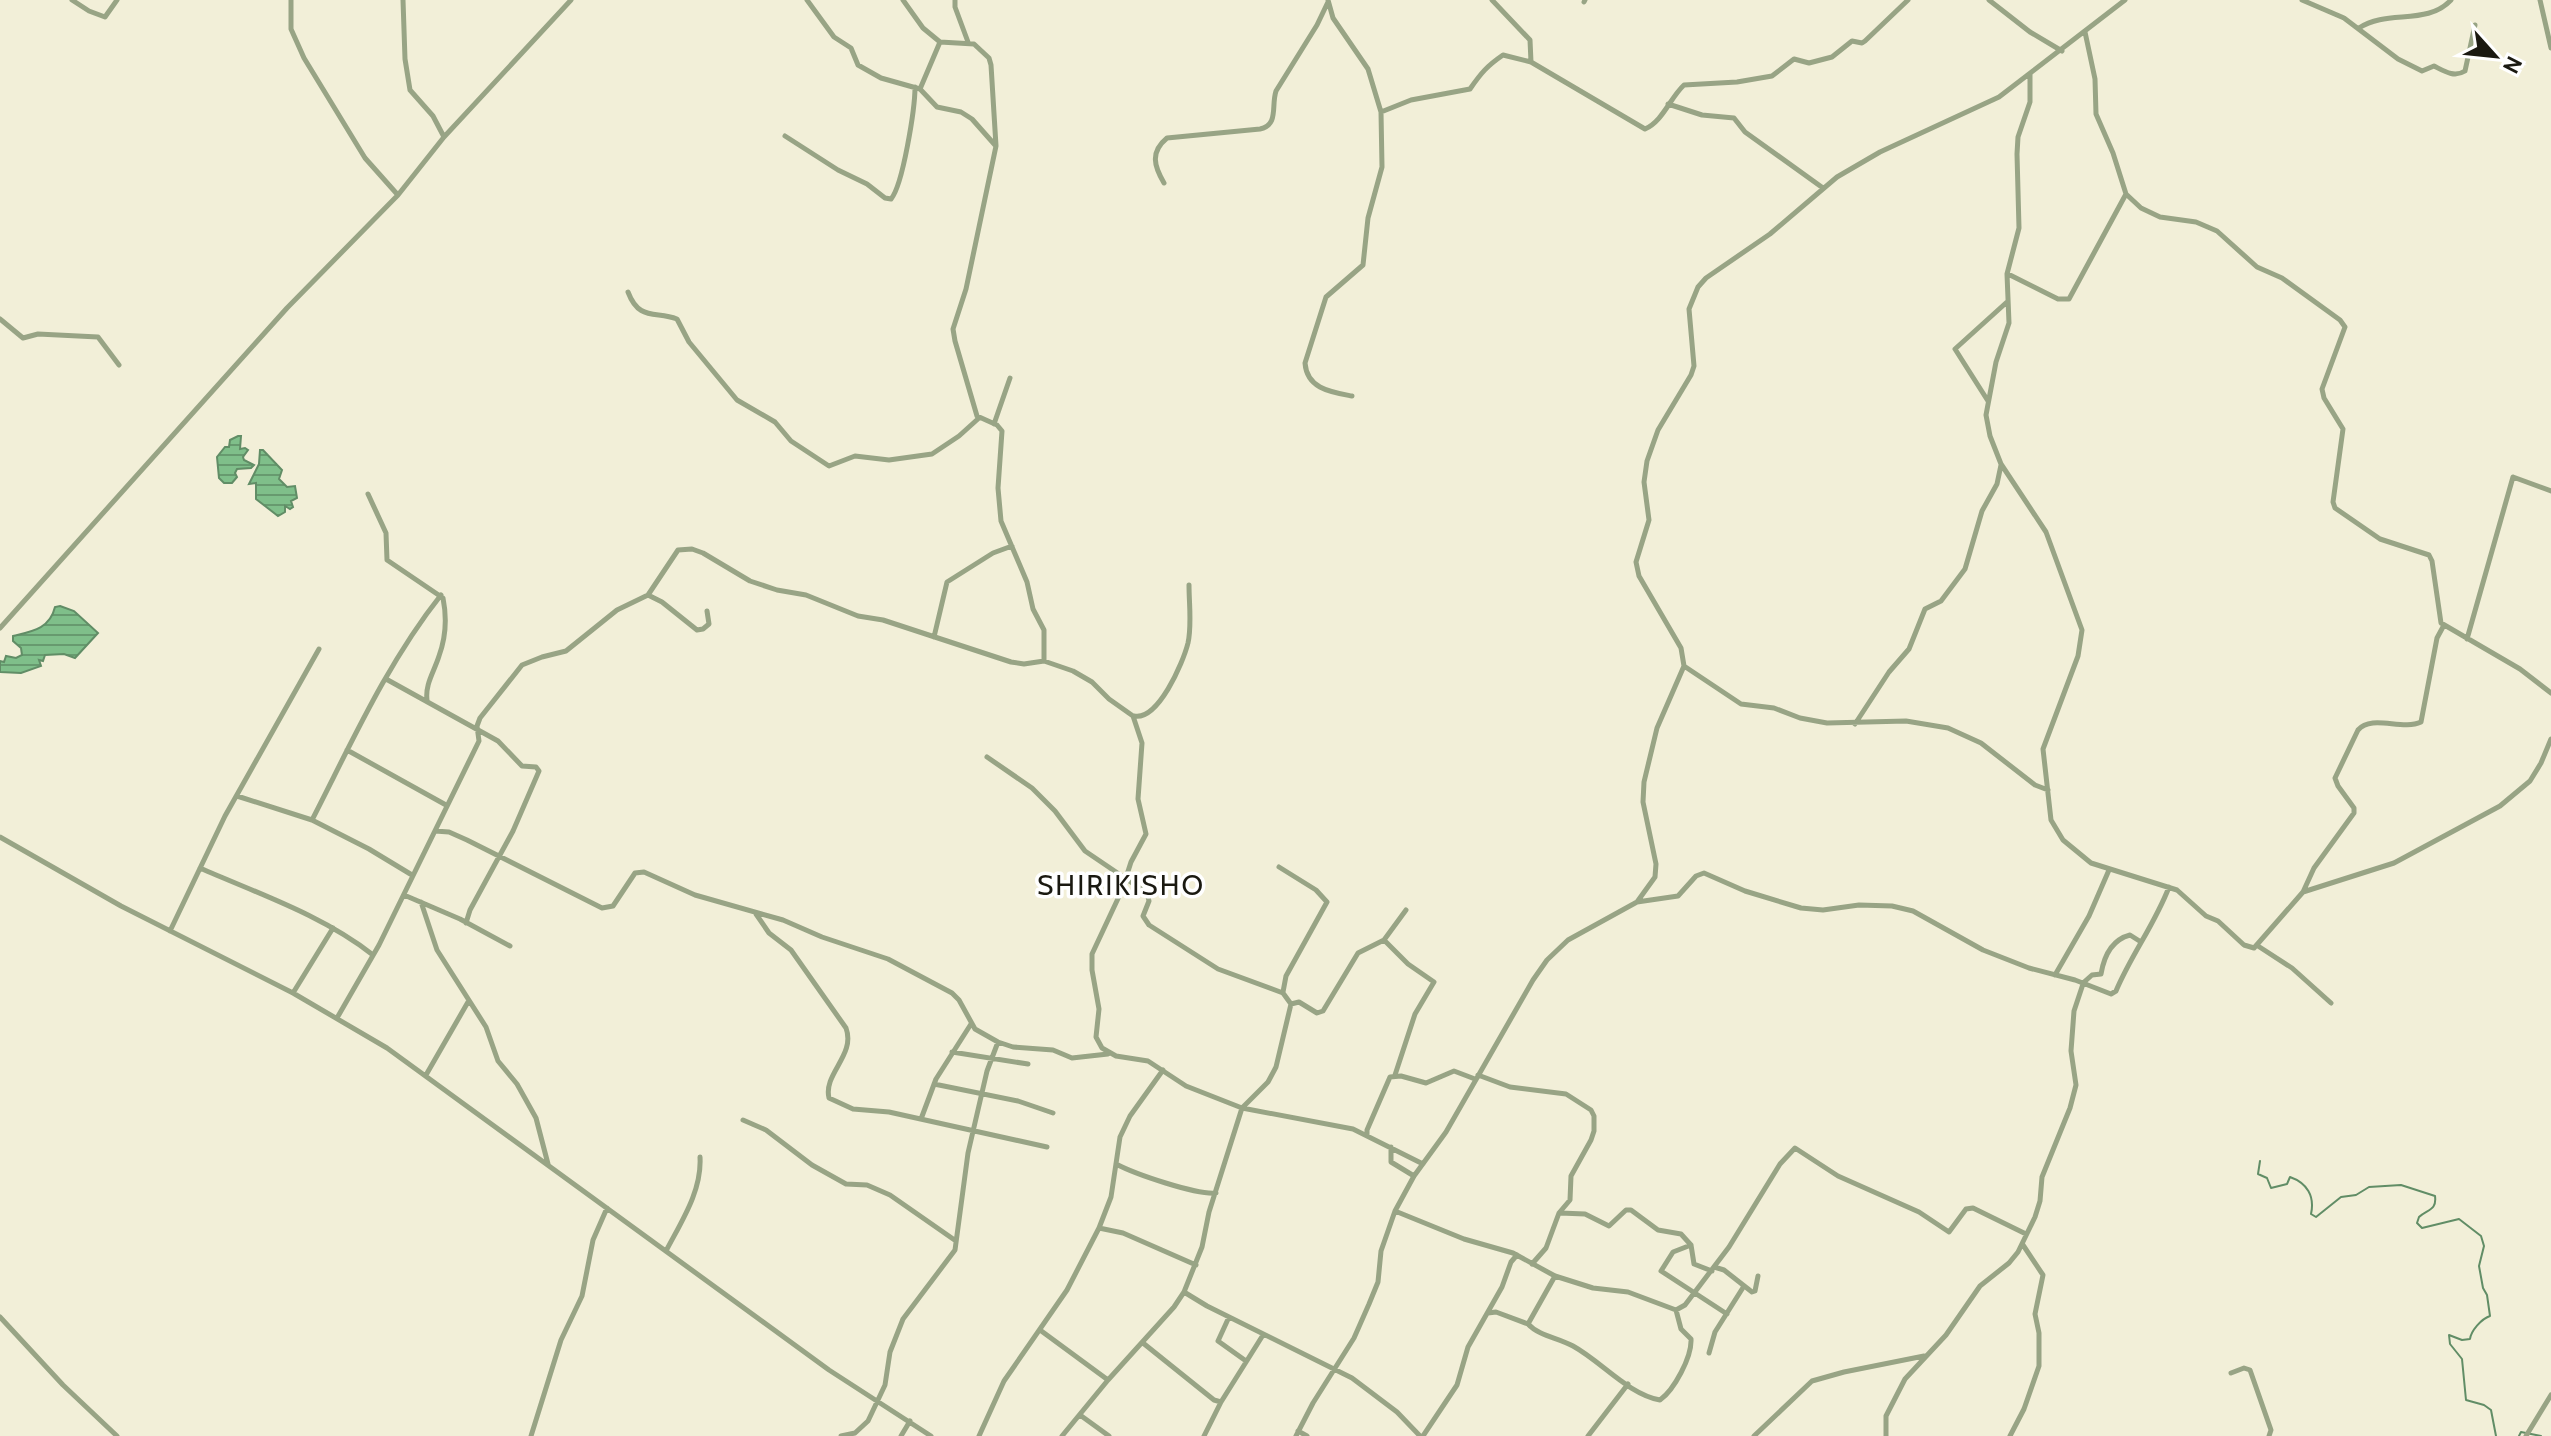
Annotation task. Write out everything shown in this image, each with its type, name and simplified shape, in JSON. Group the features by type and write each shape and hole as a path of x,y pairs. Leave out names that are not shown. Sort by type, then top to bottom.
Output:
{"street":[{"path":"72,0 105,17 117,0"},
{"path":"291,0 291,29 304,58 365,158 398,195"},
{"path":"403,0 405,59 410,90 433,116 444,137"},
{"path":"0,628 172,440 287,308 398,195 444,137 571,0"},
{"path":"807,0 830,33 851,48 858,65 881,78 918,88 933,105 955,109 972,119 996,146"},
{"path":"903,0 923,28 940,42 968,42 983,52 991,65 996,146 966,289 953,329 979,418"},
{"path":"955,0 968,42"},
{"path":"1328,0 1333,18 1368,69 1381,112 1382,167 1368,218 1363,265 1326,297 1305,363 1306,373 1318,387 1352,396"},
{"path":"1164,183 1154,166 1154,159 1161,143 1167,138 1260,129 1273,122 1276,91 1317,25 1328,0"},
{"path":"1492,0 1530,40 1531,62"},
{"path":"1381,112 1411,100 1470,89 1480,72 1490,68 1503,55 1531,62 1612,108 1641,129 1648,129 1681,88 1689,83 1737,82 1772,76 1794,59 1809,63 1832,57 1852,41 1865,41 1908,0"},
{"path":"1989,0 2030,32 2062,51"},
{"path":"1307,1436 1297,1434 1354,1338 1375,1290 1381,1251 1395,1211 1414,1176 1446,1132 1533,980 1547,960 1568,940 1637,902 1652,885 1656,870 1643,802 1644,782 1660,720 1684,666 1681,648 1639,576 1636,562 1649,520 1644,482 1647,461 1658,430 1694,366 1689,322 1692,297 1706,278 1770,234 1823,188 1880,152 1999,97 2125,0"},
{"path":"2302,0 2344,18 2398,59 2419,70 2434,66 2456,74 2463,73 2468,66 2467,55 2475,25"},
{"path":"2359,28 2378,19 2404,19 2439,9 2451,0"},
{"path":"2540,0 2551,48"},
{"path":"2085,32 2095,79 2096,114 2111,146 2126,194 2141,208 2160,217 2196,222 2217,231 2257,267 2282,278 2340,320 2345,327 2322,389 2324,398 2343,429 2333,502 2340,513 2380,539 2429,555 2440,620 2444,625 2520,669 2551,693"},
{"path":"785,136 891,199 896,192 918,88 940,42"},
{"path":"2030,74 2030,102 2018,137 2019,228 2007,274 2009,323 1988,401 1988,426 2001,464 2046,532 2082,630 2078,656 2044,742 2051,820 2058,835 2082,857 2109,870 2169,887 2185,896 2244,945 2258,946 2292,968 2331,1003"},
{"path":"1668,104 1702,115 1734,118 1745,132 1823,188"},
{"path":"2007,274 2058,299 2069,299 2126,194"},
{"path":"628,292 634,305 642,312 677,319 689,342 737,400 775,422 791,441 829,466 855,456 889,460 932,454 979,418"},
{"path":"1988,401 1955,349 2008,301"},
{"path":"0,319 23,338 38,334 98,337 119,365"},
{"path":"994,424 1010,378"},
{"path":"979,418 1002,431 998,501 1001,521 1027,582 1033,609 1044,630 1044,661"},
{"path":"1855,724 1889,672 1909,649 1925,609 1941,601 1961,577 1982,511 1997,484 2001,464"},
{"path":"2467,639 2513,477 2551,491"},
{"path":"368,494 386,533 387,560 413,576 424,587 441,595 444,601 446,623 439,657 428,684 427,701"},
{"path":"934,637 947,582 993,553 1012,546"},
{"path":"337,1018 404,895 479,741 480,718 522,665 566,651 617,610 648,595 678,550 692,549 750,581 806,595 858,616 883,620 1019,664 1044,661 1085,677 1109,699 1133,716 1140,717 1148,714 1178,673 1188,642 1189,585"},
{"path":"312,820 386,679 419,623 441,595"},
{"path":"648,595 662,602 697,630 709,624 707,611"},
{"path":"2258,946 2303,892 2314,868 2354,813 2335,778 2358,730 2363,724 2370,723 2409,726 2421,722 2437,638 2444,625"},
{"path":"170,931 237,796 319,649"},
{"path":"1684,666 1741,704 1774,708 1813,721 1855,724 1906,721 1948,728 1981,743 2035,785 2048,790"},
{"path":"386,679 498,741 517,763 536,767 539,771 513,831 498,855 466,923"},
{"path":"1109,1054 1096,1037 1099,1009 1091,961 1094,946 1146,834 1138,799 1142,743 1133,716"},
{"path":"2303,892 2394,863 2500,806 2530,781 2551,739"},
{"path":"347,750 446,805"},
{"path":"987,757 1032,788 1055,811 1085,851 1147,893 1149,901 1143,916 1149,925 1218,969 1283,993"},
{"path":"237,796 312,820 412,875"},
{"path":"435,831 449,832 602,908 613,906 632,876 640,872 695,895 783,920 913,971 952,993 979,1033 998,1042 1028,1050 1053,1050 1072,1058 1109,1054 1139,1057 1186,1086 1242,1108 1346,1126 1423,1164"},
{"path":"0,837 170,931 293,993 426,1075 829,1370 931,1436"},
{"path":"1062,1436 1184,1292 1196,1265 1242,1108 1268,1082 1276,1067 1291,1004 1282,988 1327,902 1316,890 1279,867"},
{"path":"200,868 333,928 373,955"},
{"path":"2055,975 2089,916 2109,870"},
{"path":"1637,902 1678,896 1696,876 1704,873 1745,891 1801,908 1823,910 1859,905 1892,906 1913,911 1983,950 2113,994 2160,911 2169,887"},
{"path":"404,895 510,946"},
{"path":"421,902 437,950 486,1027 498,1061 517,1084 536,1118 548,1165"},
{"path":"1291,1004 1299,1002 1317,1013 1323,1011 1358,953 1384,940 1406,910"},
{"path":"756,914 769,933 791,950 846,1028 849,1042 829,1088 829,1098 853,1109 921,1119 1047,1147"},
{"path":"293,993 333,928"},
{"path":"1886,1436 1884,1420 1897,1392 1951,1329 1980,1286 2009,1263 2023,1245 2039,1208 2042,1177 2074,1092 2076,1079 2071,1051 2074,1011 2083,984 2092,975 2101,974 2104,957 2119,940 2128,935 2141,942"},
{"path":"1367,1136 1386,1080 1395,1075 1415,1014 1434,982 1408,964 1384,940"},
{"path":"426,1075 468,1002"},
{"path":"921,1119 934,1084 971,1024"},
{"path":"841,1436 863,1428 879,1401 887,1377 890,1352 903,1319 954,1252 973,1130 981,1093 998,1042"},
{"path":"952,1052 1028,1064"},
{"path":"979,1436 1004,1381 1067,1290 1099,1228 1111,1197 1120,1137 1130,1116 1163,1070"},
{"path":"1395,1075 1426,1083 1454,1071 1510,1087 1560,1092 1574,1097 1591,1110 1594,1131 1571,1176 1570,1200 1559,1213 1546,1248 1532,1264"},
{"path":"934,1084 1018,1101 1053,1113"},
{"path":"743,1120 766,1130 812,1165 846,1184 867,1185 890,1195 956,1241"},
{"path":"1391,1147 1391,1162 1414,1176"},
{"path":"1395,1211 1464,1239 1517,1255 1555,1276 1593,1288 1628,1292 1676,1310 1685,1305 1713,1269 1780,1164 1795,1148 1838,1176 1903,1204 1949,1232 1966,1209 1973,1208 2026,1234"},
{"path":"666,1251 690,1203 699,1177 700,1157"},
{"path":"1116,1164 1207,1194 1216,1193"},
{"path":"1207,1194 1213,1202"},
{"path":"531,1436 561,1340 582,1296 593,1240 607,1208"},
{"path":"1559,1213 1585,1214 1609,1226 1626,1210 1631,1210 1658,1230 1681,1234 1691,1245 1694,1264 1724,1270 1754,1292 1758,1276"},
{"path":"1099,1228 1123,1233 1196,1265"},
{"path":"1691,1245 1673,1252 1661,1271 1727,1314"},
{"path":"2010,1436 2024,1409 2040,1361 2035,1314 2043,1273 2023,1245"},
{"path":"1184,1292 1359,1383 1422,1436 1457,1385 1479,1323 1488,1313 1517,1255"},
{"path":"1528,1324 1555,1276"},
{"path":"1709,1353 1715,1332 1744,1286"},
{"path":"1488,1313 1496,1312 1528,1324 1537,1332 1573,1346 1651,1399 1660,1400 1665,1397 1691,1350 1691,1339 1681,1329 1676,1310"},
{"path":"0,1317 63,1385 117,1436"},
{"path":"1229,1317 1218,1341 1246,1361"},
{"path":"1040,1330 1108,1380"},
{"path":"1204,1436 1221,1402 1263,1335"},
{"path":"1143,1343 1214,1400 1221,1402"},
{"path":"1754,1436 1812,1381 1925,1356"},
{"path":"2231,1373 2244,1368 2250,1370 2271,1430 2269,1436"},
{"path":"1588,1436 1628,1384"},
{"path":"2526,1436 2551,1395"},
{"path":"1080,1415 1109,1436"},
{"path":"901,1436 910,1421"}],"shaded area":[{"path":"241,436 240,449 248,450 244,460 254,465 237,469 237,477 232,483 224,483 219,478 217,457 225,447 229,447 230,440"},
{"path":"260,450 282,470 279,479 287,487 295,486 297,498 291,501 293,507 285,506 285,512 278,516 256,499 256,483 249,484 259,464"},
{"path":"55,607 74,611 98,633 75,658 64,654 45,655 43,661 39,660 41,666 21,673 0,672 0,661 4,662 6,656 16,658 22,655 13,636 40,628 49,620"}],"waterway":[{"path":"2260,1161 2258,1174 2267,1178 2271,1188 2287,1184 2290,1177 2305,1187 2311,1196 2311,1214 2316,1217 2341,1197 2356,1195 2369,1187 2401,1185 2435,1196 2433,1207 2419,1217 2417,1223 2422,1228 2459,1219 2481,1236 2484,1246 2479,1266 2490,1316 2477,1326 2470,1339 2462,1340 2449,1335 2450,1344 2462,1359 2466,1400 2491,1410 2496,1436"},
{"path":"2519,1436 2521,1432 2541,1436"}],"district":[{"name":"SHIRIKISHO","path":"1121,885"}]}
